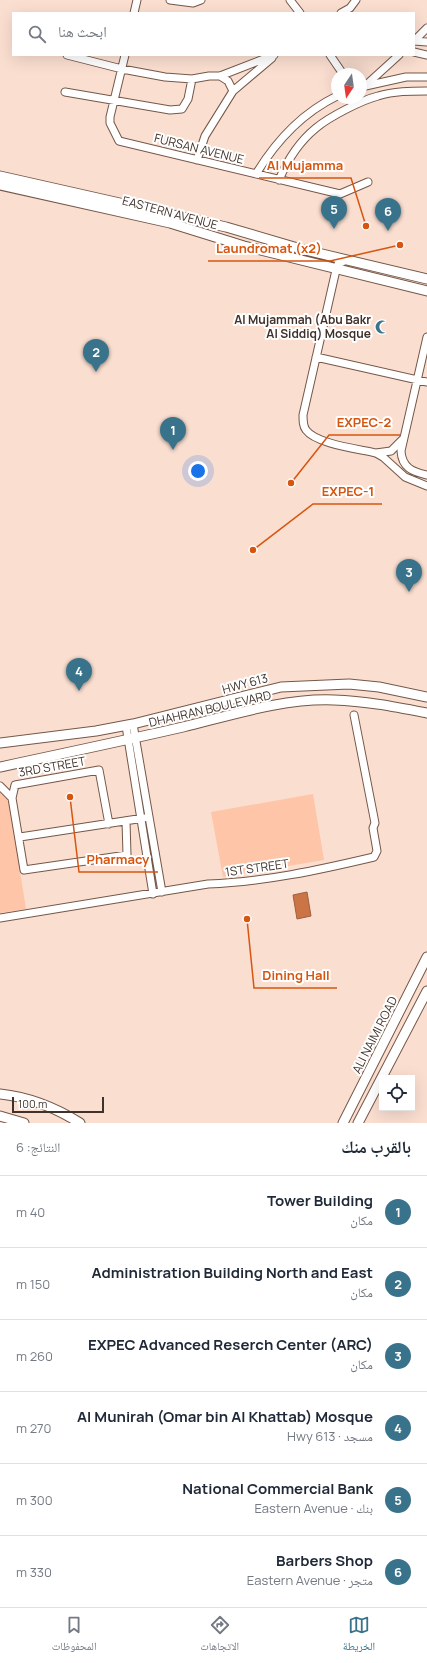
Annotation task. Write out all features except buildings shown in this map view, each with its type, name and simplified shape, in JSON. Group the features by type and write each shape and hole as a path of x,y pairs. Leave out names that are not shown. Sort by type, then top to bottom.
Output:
{"main road":[{"name":"EASTERN AVENUE","path":"0,176 226,227 301,249 427,279"},
{"name":"EASTERN AVENUE","path":"0,185 170,223 244,246 336,270 427,291"},
{"name":"HWY 613","path":"0,743 129,725 281,687 349,684 379,687 427,698"},
{"name":"DHAHRAN BOULEVARD","path":"0,767 132,739 258,709 293,703 333,700 358,702 427,713"},
{"name":"ALI NAIMI ROAD","path":"343,1123 427,957"},
{"name":"ALI NAIMI ROAD","path":"358,1123 427,990"},
{"path":"0,1094 28,1099 80,1123"},
{"path":"0,1116 24,1123"}],"street":[{"path":"134,12 137,0"},
{"path":"170,0 193,3 201,0"},
{"path":"290,0 299,12"},
{"path":"343,12 350,8 356,0"},
{"path":"415,40 426,30"},
{"path":"415,41 427,42 426,30"},
{"path":"415,52 427,55"},
{"path":"71,56 165,77 192,79 220,76 272,56"},
{"path":"114,101 125,56"},
{"path":"331,56 340,68"},
{"path":"367,82 397,56"},
{"path":"197,160 205,136 233,92 261,60"},
{"path":"220,76 228,82 233,92"},
{"path":"367,85 406,77 427,77"},
{"path":"65,92 170,110 182,109 188,99 192,79"},
{"path":"367,100 394,93 427,91"},
{"path":"256,174 268,154 287,132 306,115 331,100"},
{"name":"FURSAN AVENUE","path":"114,101 110,123 119,141 340,194 368,182"},
{"path":"279,180 294,152 316,128 356,104"},
{"path":"346,260 338,264 336,270 303,415 303,422 306,431 321,440 376,453 383,457 405,477 427,486"},
{"path":"427,337 401,451 403,463 410,470 427,475"},
{"path":"316,357 427,382"},
{"path":"376,453 391,451 404,437"},
{"name":"1ST STREET","path":"0,918 208,884 241,883 260,880 374,857 377,851 373,828 375,823 354,715"},
{"path":"129,725 150,816 162,892"},
{"path":"132,739 140,818 153,894"},
{"name":"3RD STREET","path":"12,798 15,785 99,770 108,824"},
{"path":"0,786 12,798 20,838 24,870 127,855 126,821"},
{"path":"20,838 150,816"}],"shaded area":[{"path":"0,789 8,797 26,909 0,913"},
{"path":"313,794 324,860 223,877 211,812"},
{"path":"307,892 311,916 297,919 293,895"}],"place":[{"name":"Al Mujamma","path":"366,226"},
{"name":"National Commercial Bank","path":"334,229"},
{"name":"Barbers Shop","path":"388,231"},
{"name":"Laundromat (x2)","path":"400,245"},
{"name":"Al Mujammah (Abu Bakr Al Siddiq) Mosque","path":"382,327"},
{"name":"Administration Building North and East","path":"96,372"},
{"name":"Tower Building","path":"173,450"},
{"name":"EXPEC-2","path":"291,483"},
{"name":"EXPEC-1","path":"253,550"},
{"name":"EXPEC Advanced Reserch Center (ARC)","path":"409,592"},
{"name":"Al Munirah (Omar bin Al Khattab) Mosque","path":"79,691"},
{"name":"Pharmacy","path":"70,797"},
{"name":"Dining Hall","path":"247,919"}]}
